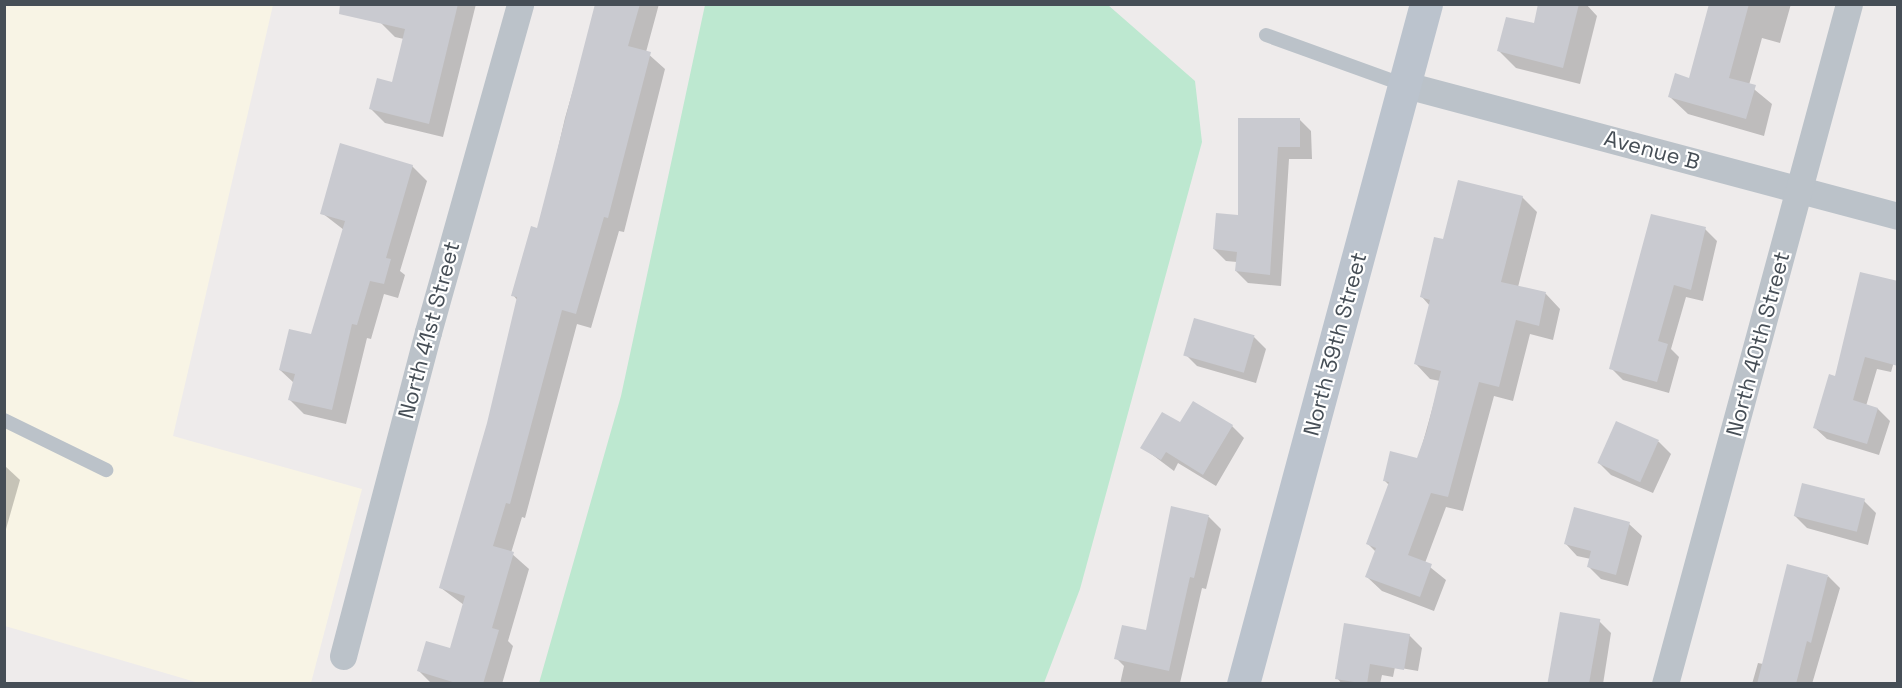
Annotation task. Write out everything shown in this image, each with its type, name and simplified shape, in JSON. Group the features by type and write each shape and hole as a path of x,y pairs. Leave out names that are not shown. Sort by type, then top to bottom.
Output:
{"street":[{"name":"North 41st Street","path":"343,656 428,332 520,4"},
{"name":"North 39th Street","path":"1243,684 1406,86 1426,4"},
{"name":"North 40th Street","path":"1665,684 1849,4"},
{"name":"Avenue B","path":"1406,86 1898,216"}],"lane":[{"path":"1266,35 1406,86"},
{"path":"4,420 106,470"}],"shaded area":[{"path":"4,5 273,5 173,436 362,489 311,683 199,683 5,626"}],"green space":[{"path":"705,5 1108,5 1195,81 1202,142 1080,589 1044,683 539,683 621,396"}],"building":[{"path":"340,4 458,4 429,124 369,109 377,78 392,82 405,29 339,14"},
{"path":"595,4 640,4 628,46 651,52 608,218 604,217 576,314 562,310 510,504 506,503 493,546 514,552 492,628 499,630 483,684 459,684 417,671 426,641 450,648 465,596 439,588 487,423 517,297 511,296 531,226 537,228"},
{"path":"1538,4 1579,4 1563,68 1497,51 1506,17 1534,23"},
{"path":"1709,4 1749,4 1729,78 1756,85 1746,119 1668,97 1675,73 1689,78"},
{"path":"1238,118 1300,118 1300,147 1278,147 1270,275 1235,271 1237,252 1213,249 1216,213 1238,215"},
{"path":"340,143 413,165 386,258 391,259 384,284 370,281 357,325 352,324 332,410 288,400 295,374 279,370 289,329 311,334 345,221 320,214"},
{"path":"1458,180 1523,196 1501,282 1546,292 1539,326 1516,320 1499,387 1479,382 1448,497 1431,493 1408,555 1432,564 1420,597 1365,577 1376,548 1366,544 1389,482 1383,481 1390,451 1417,458 1427,430 1441,371 1414,364 1430,300 1420,297 1434,237 1443,239"},
{"path":"1651,214 1706,227 1691,290 1674,285 1658,341 1668,344 1657,382 1609,369"},
{"path":"1860,272 1898,281 1898,366 1865,357 1853,400 1878,408 1867,444 1813,428 1829,374 1835,376"},
{"path":"1194,318 1255,335 1244,373 1183,355"},
{"path":"1193,401 1233,425 1203,475 1166,452 1161,460 1140,448 1162,412 1180,422"},
{"path":"1616,421 1659,440 1640,482 1597,463"},
{"path":"1802,483 1865,499 1857,532 1794,516"},
{"path":"1171,506 1209,515 1194,578 1190,577 1169,671 1114,659 1122,625 1146,630"},
{"path":"1574,507 1630,522 1616,575 1587,567 1591,551 1564,544"},
{"path":"1787,564 1828,575 1811,643 1807,641 1796,684 1757,684"},
{"path":"1560,612 1600,619 1589,684 1547,684"},
{"path":"1344,623 1410,634 1404,670 1370,664 1367,684 1335,679"}]}
